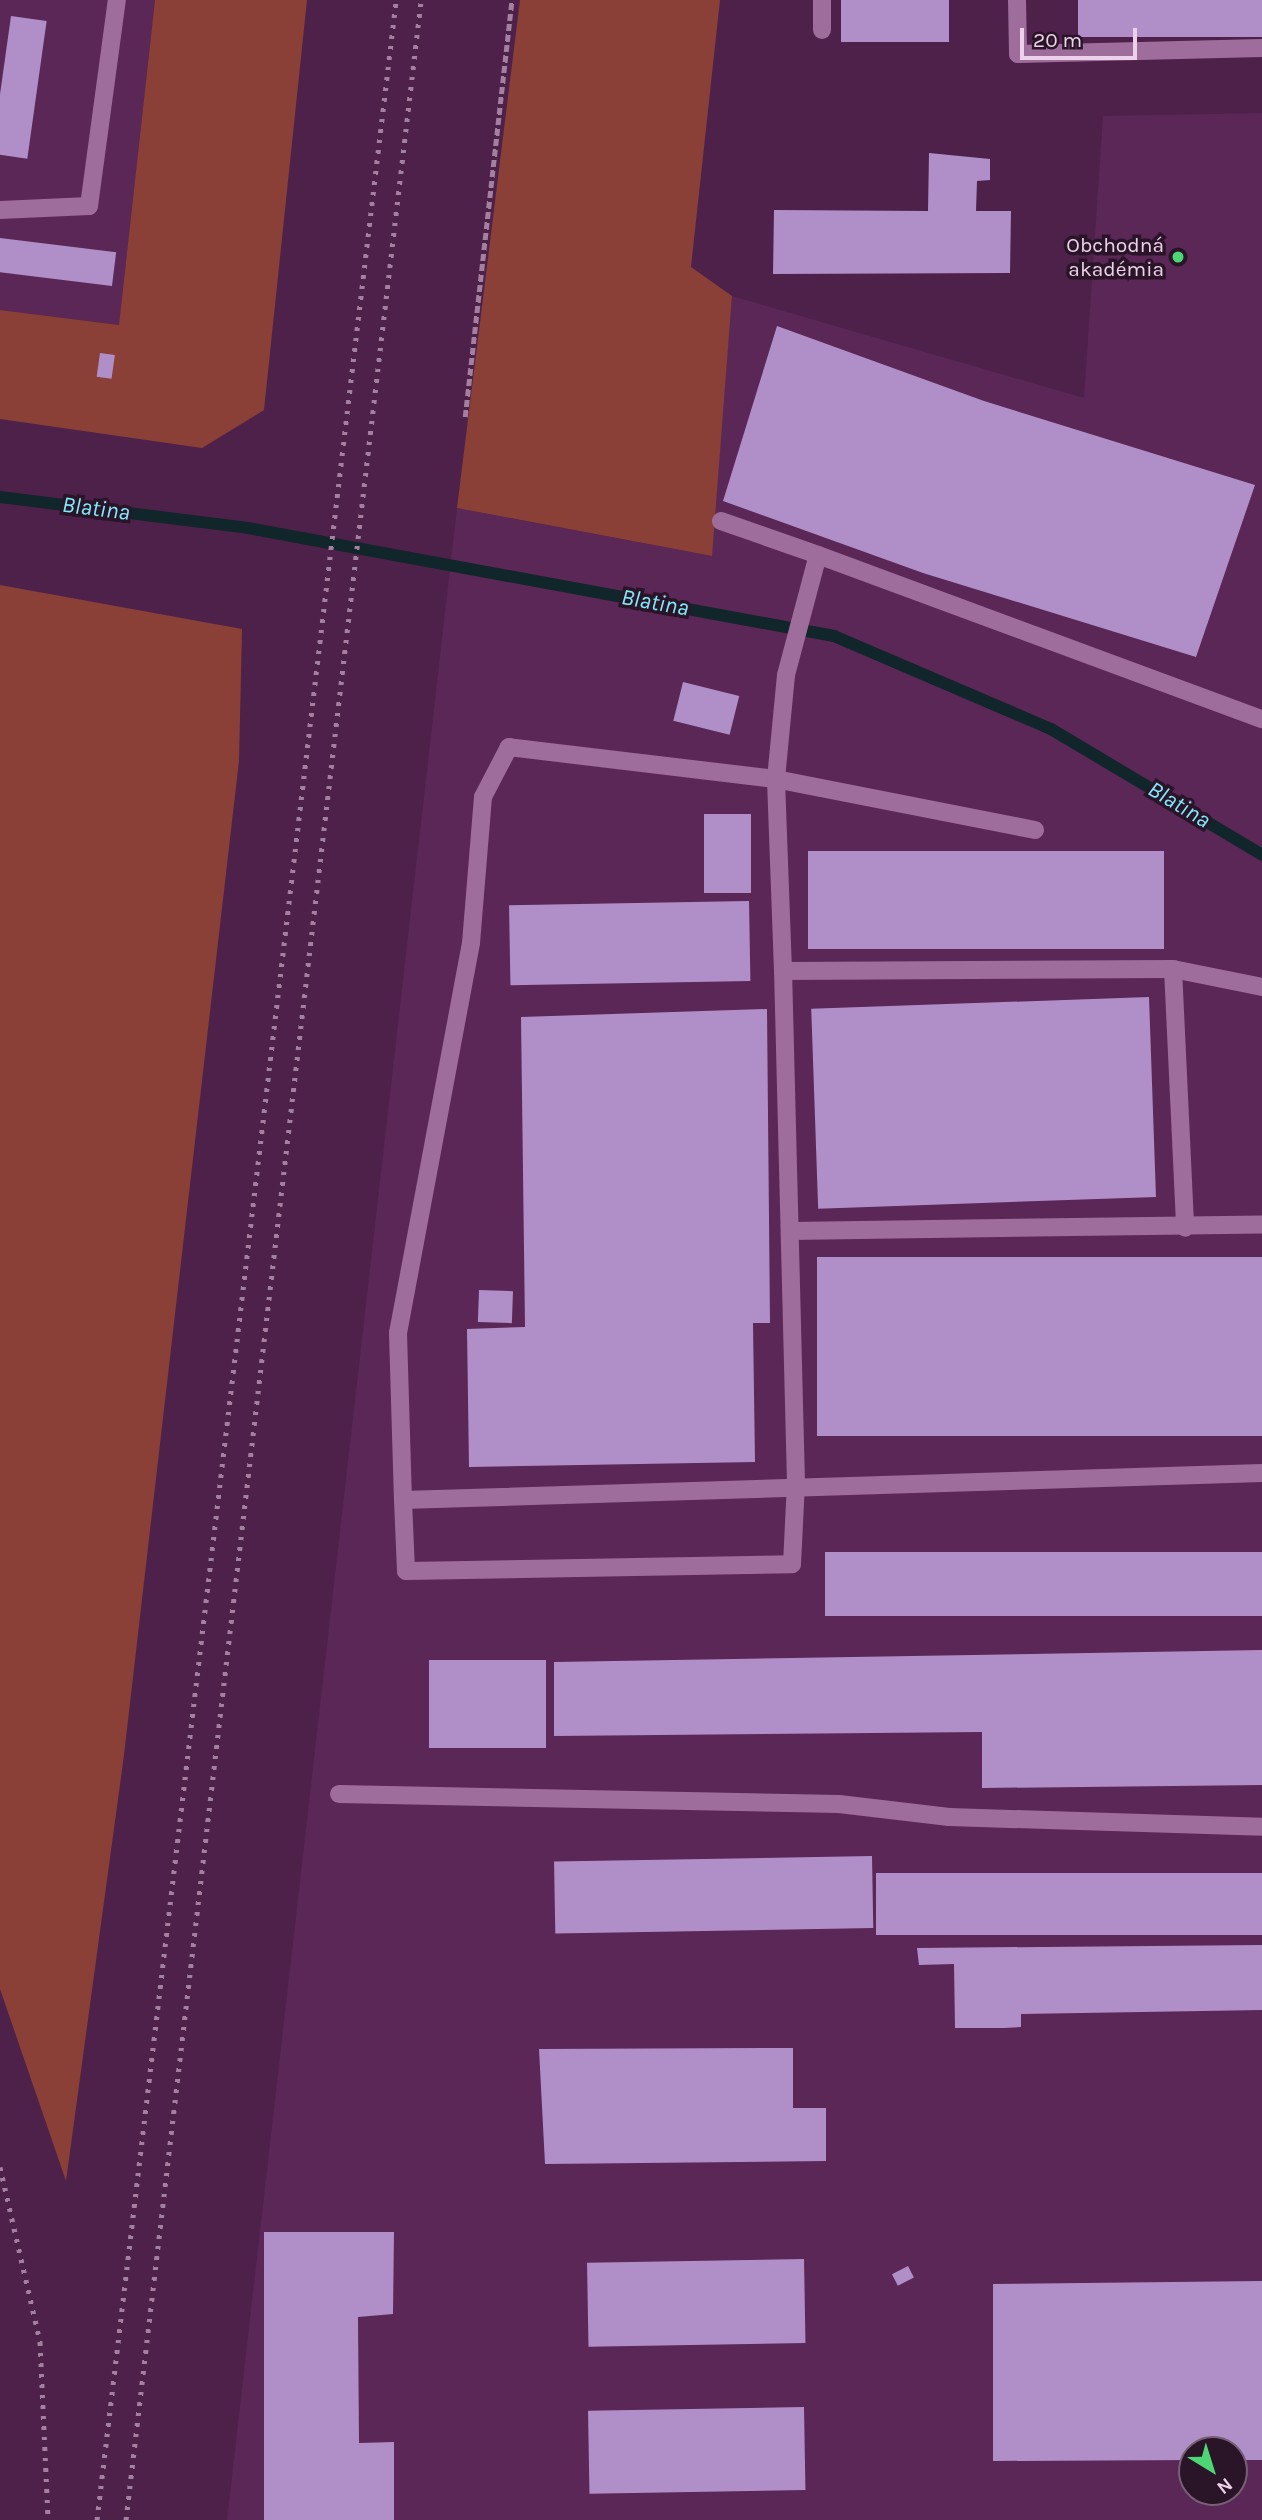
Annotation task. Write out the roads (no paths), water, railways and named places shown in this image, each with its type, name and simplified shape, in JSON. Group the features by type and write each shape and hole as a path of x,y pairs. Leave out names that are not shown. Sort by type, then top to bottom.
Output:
{"lane":[{"path":"0,210 89,206 117,0"},
{"path":"822,0 822,30"},
{"path":"1017,0 1017,54 1262,48"},
{"path":"721,520 1262,719"},
{"path":"818,555 786,675 776,779 796,1483 792,1564 406,1571 398,1333 471,943 488,787 509,747 776,779 1035,830"},
{"path":"783,971 1173,969 1262,987"},
{"path":"1173,969 1185,1228"},
{"path":"790,1231 1185,1228 1262,1224"},
{"path":"402,1500 796,1483 1262,1473"},
{"path":"339,1794 839,1804 949,1817 1262,1827"}],"waterway":[{"name":"Blatina","path":"0,497 248,528 834,636 1051,729 1262,855"}],"railway":[{"path":"97,2520 396,0"},
{"path":"126,2520 421,0"},
{"path":"0,2167 40,2342 48,2520"}],"place":[{"name":"Obchodná akadémia","path":"1178,257"}]}
